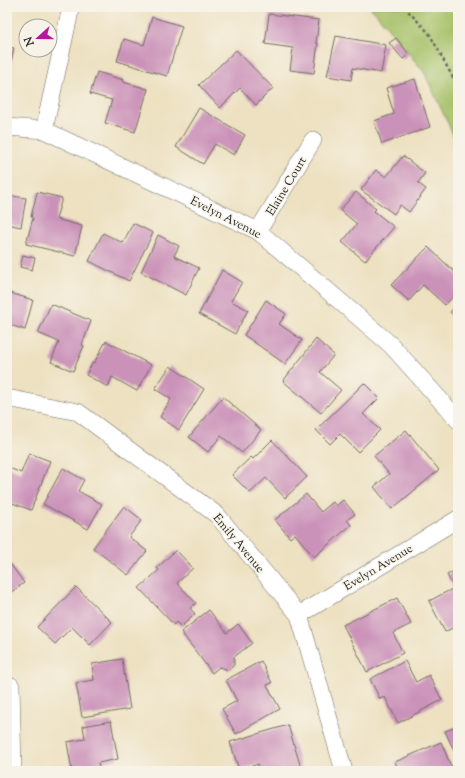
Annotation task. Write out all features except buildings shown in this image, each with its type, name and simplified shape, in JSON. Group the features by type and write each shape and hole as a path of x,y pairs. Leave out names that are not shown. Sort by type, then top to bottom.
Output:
{"street":[{"path":"44,130 70,7"},
{"name":"Evelyn Avenue","path":"7,127 44,130 258,231 391,345 458,420"},
{"name":"Elaine Court","path":"258,231 313,140"},
{"name":"Emily Avenue","path":"7,398 78,412 217,515 299,615 344,771"},
{"name":"Evelyn Avenue","path":"299,615 458,519"},
{"path":"11,686 13,771"}],"path":[{"path":"404,7 429,33 458,87"}],"green space":[{"path":"369,7 458,7 458,145 424,72 375,12"}]}
